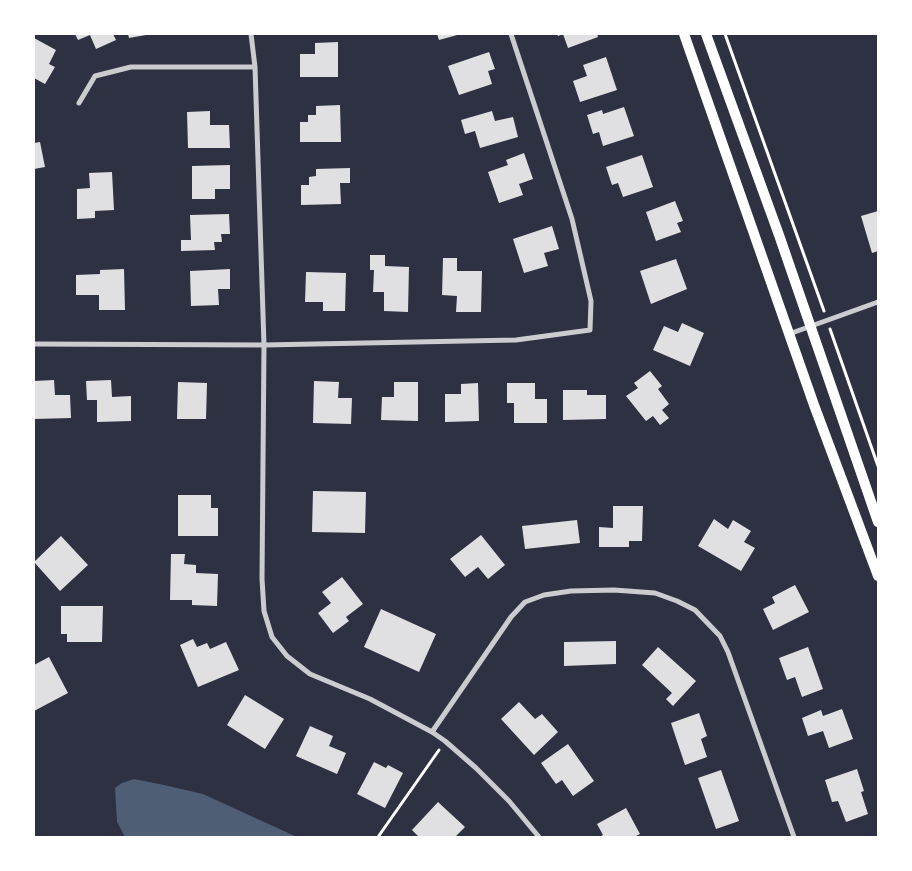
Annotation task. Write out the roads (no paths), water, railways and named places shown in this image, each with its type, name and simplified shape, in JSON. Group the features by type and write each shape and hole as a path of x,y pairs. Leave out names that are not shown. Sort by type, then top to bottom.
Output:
{"main road":[{"path":"684,34 814,405 878,576"},
{"path":"706,34 878,522"}],"street":[{"path":"251,34 255,67 264,346 262,579 264,610 272,638 286,656 310,674 370,699 432,732 476,768 509,801 539,837"},
{"path":"34,344 264,346 516,340 590,330 591,301 572,219 511,34"},
{"path":"79,103 95,76 131,67 255,67"},
{"path":"789,334 878,302"},
{"path":"432,732 511,617 525,602 544,595 571,591 614,590 655,593 695,610 720,636 728,652 794,837"}],"water":[{"path":"134,779 203,794 297,837 125,837 117,822 115,788 122,783"}]}
